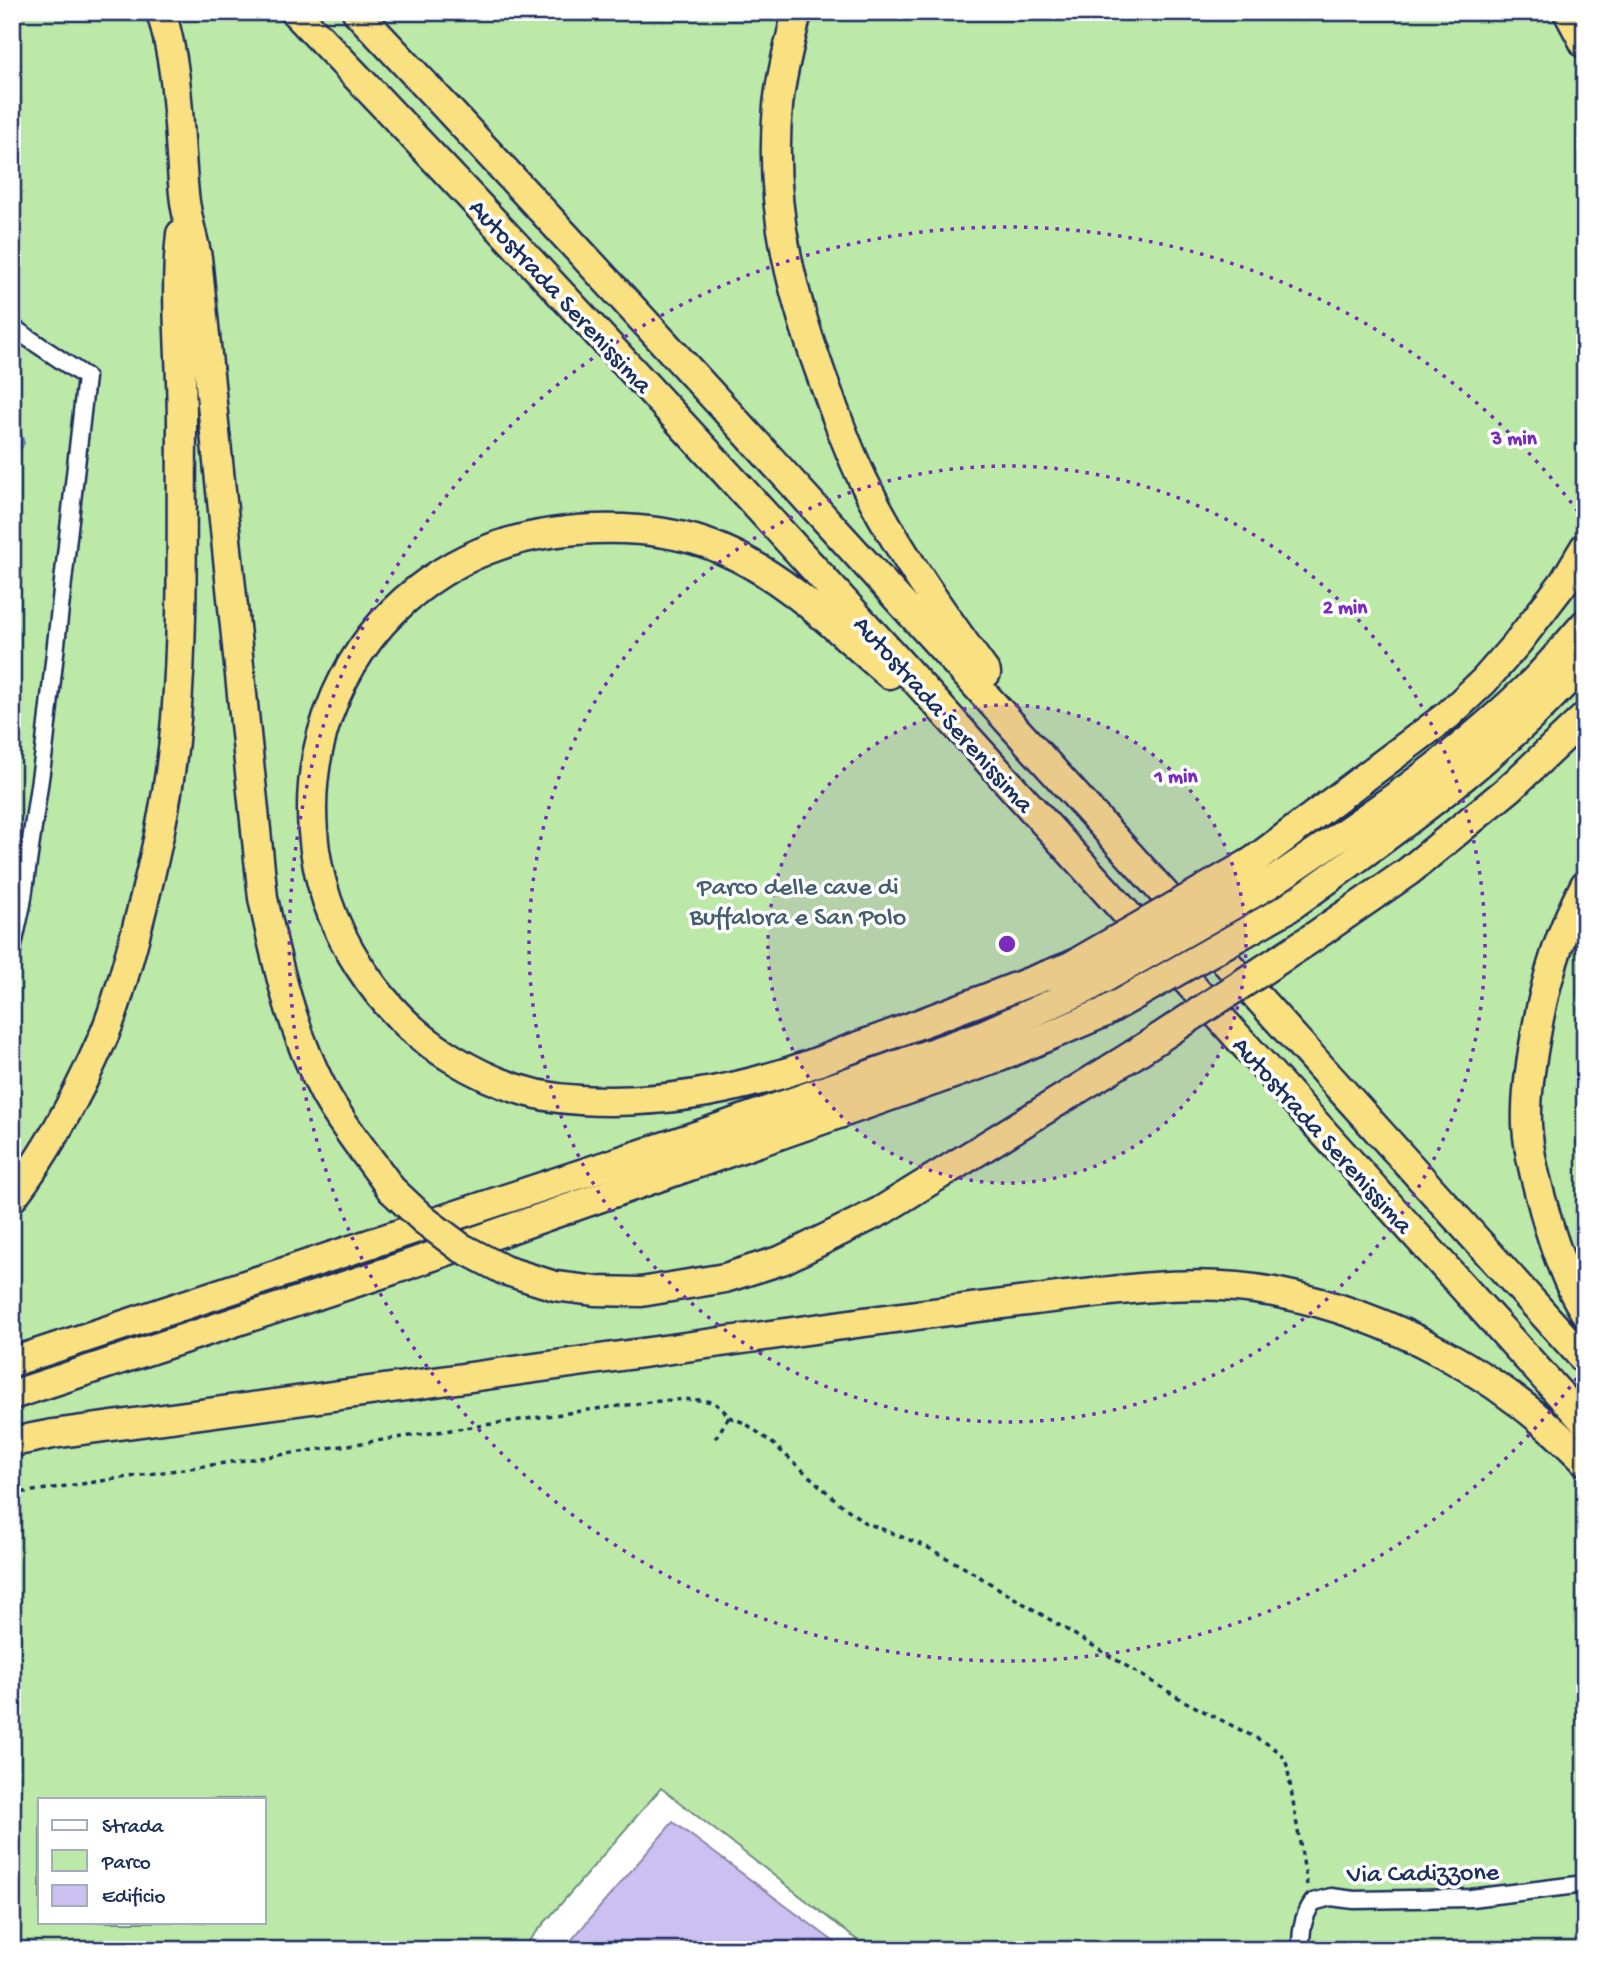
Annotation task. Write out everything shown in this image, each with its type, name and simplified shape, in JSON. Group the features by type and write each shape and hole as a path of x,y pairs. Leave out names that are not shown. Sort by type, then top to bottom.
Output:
{"highway":[{"path":"12,1198 30,1174 68,1110 102,1041 125,973 161,828 176,722 181,631 182,382 178,260 184,196 179,104 170,41 161,12"},
{"name":"Autostrada Serenissima","path":"295,12 463,187 956,724 1585,1422"},
{"name":"Autostrada Serenissima","path":"357,12 495,159 1017,730 1585,1360"},
{"path":"797,12 785,59 778,104 778,202 784,253 811,350 863,480 907,558 948,622 988,676 1017,730"},
{"path":"1568,12 1585,44"},
{"path":"184,196 197,258 263,898 279,973 298,1035 325,1093 391,1189 424,1220 460,1247 504,1270 555,1286 596,1291 641,1292 725,1278 782,1260 881,1211 1133,1055 1312,938 1419,863 1510,788 1585,717"},
{"path":"956,724 888,673 793,590 720,549 649,531 571,530 537,535 466,560 437,577 402,604 355,656 336,693 316,764 311,809 316,858 328,904 344,942 368,980 396,1014 429,1044 476,1073 522,1091 577,1100 629,1101 699,1093 778,1075 954,1011 1079,977"},
{"path":"1260,873 1448,715 1484,681 1564,582 1585,547"},
{"path":"12,1362 699,1135 980,1036 1260,873 1370,817 1467,741 1539,676 1585,624"},
{"path":"12,1395 384,1273 977,1066 1103,1013 1288,908 1390,835 1486,760 1557,693 1585,661"},
{"path":"1585,885 1570,912 1554,953 1541,999 1530,1072 1527,1124 1533,1172 1555,1247 1585,1312"},
{"path":"12,1442 53,1434 871,1321 1145,1286 1212,1285 1271,1291 1327,1304 1381,1323 1437,1348 1499,1386 1530,1410 1585,1461"}],"street":[{"path":"12,327 86,377 44,751 22,904 12,950"},
{"name":"Via Cadizzone","path":"1301,1950 1301,1928 1305,1914 1312,1902 1331,1897 1354,1900 1471,1898 1585,1884"}],"path":[{"path":"12,1494 602,1408 710,1401 724,1410 729,1417 746,1423 771,1442 864,1522 925,1546 965,1568 1184,1701 1281,1753 1287,1765 1306,1881 1312,1902"},
{"path":"715,1439 729,1417"}],"green space":[{"name":"Parco delle cave di Buffalora e San Polo","path":"12,12 1585,12 1585,1950 870,1950 661,1788 521,1950 12,1950"}],"water":[{"path":"12,409 24,443 12,464"}],"building":[{"path":"673,1822 845,1950 563,1950"}]}
